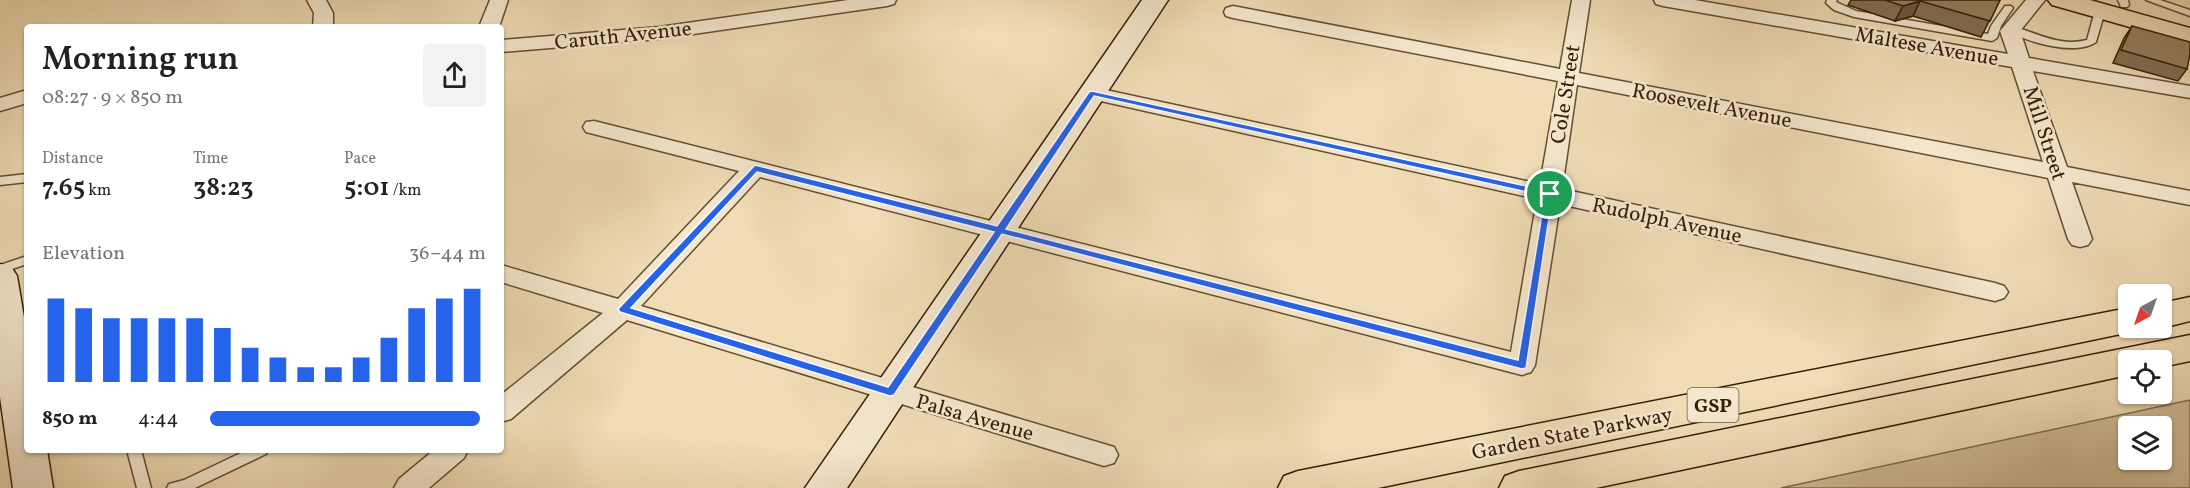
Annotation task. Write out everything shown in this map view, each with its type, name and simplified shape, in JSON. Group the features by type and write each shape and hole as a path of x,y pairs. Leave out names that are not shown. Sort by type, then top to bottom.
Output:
{"highway":[{"path":"2061,0 2190,23"},
{"path":"2109,9 2190,36"},
{"path":"2172,313 2190,309"},
{"name":"Garden State Parkway","path":"1298,488 2118,323"},
{"path":"2172,352 2190,348"},
{"name":"Garden State Parkway","path":"1519,488 2118,363"},
{"path":"2172,368 2190,365"},
{"path":"1967,394 2118,374"}],"street":[{"path":"316,0 322,8 324,24"},
{"path":"490,24 499,0"},
{"name":"Caruth Avenue","path":"504,46 659,33 887,0"},
{"path":"825,488 1155,0"},
{"name":"Cole Street","path":"1000,230 1522,365 1581,0"},
{"name":"Maltese Avenue","path":"1663,0 2019,25 2190,92"},
{"name":"Roosevelt Avenue","path":"1233,12 2190,198"},
{"name":"Mill Street","path":"2019,25 2058,172 2080,239"},
{"name":"Rudolph Avenue","path":"1092,93 1995,291"},
{"path":"0,105 24,97"},
{"path":"594,128 1000,230"},
{"path":"504,408 623,309 755,168"},
{"name":"Palsa Avenue","path":"504,274 1104,455"},
{"path":"0,276 24,436"},
{"path":"27,453 33,488"},
{"path":"409,488 450,453"}],"lane":[{"path":"1832,0 1831,3 1837,8 1854,14 1992,38 2019,25"},
{"path":"2151,0 2190,13"},
{"path":"1998,4 2019,25"},
{"path":"1992,38 1999,20 2019,25 2059,45 2070,46 2091,42 2109,9"},
{"path":"0,181 24,178"},
{"path":"0,268 24,261"},
{"path":"135,453 144,488"},
{"path":"174,488 187,485 255,453"}],"shaded area":[{"path":"2190,400 2190,488 1781,488"}],"building":[{"path":"1885,0 2000,0 1990,21 1920,1 1903,6"},
{"path":"2132,26 2190,42 2187,69 2121,50"}],"route":[{"path":"1550,194 1092,93 1000,230 890,392 623,309 755,168 1000,230 1522,365 1550,194"}]}
